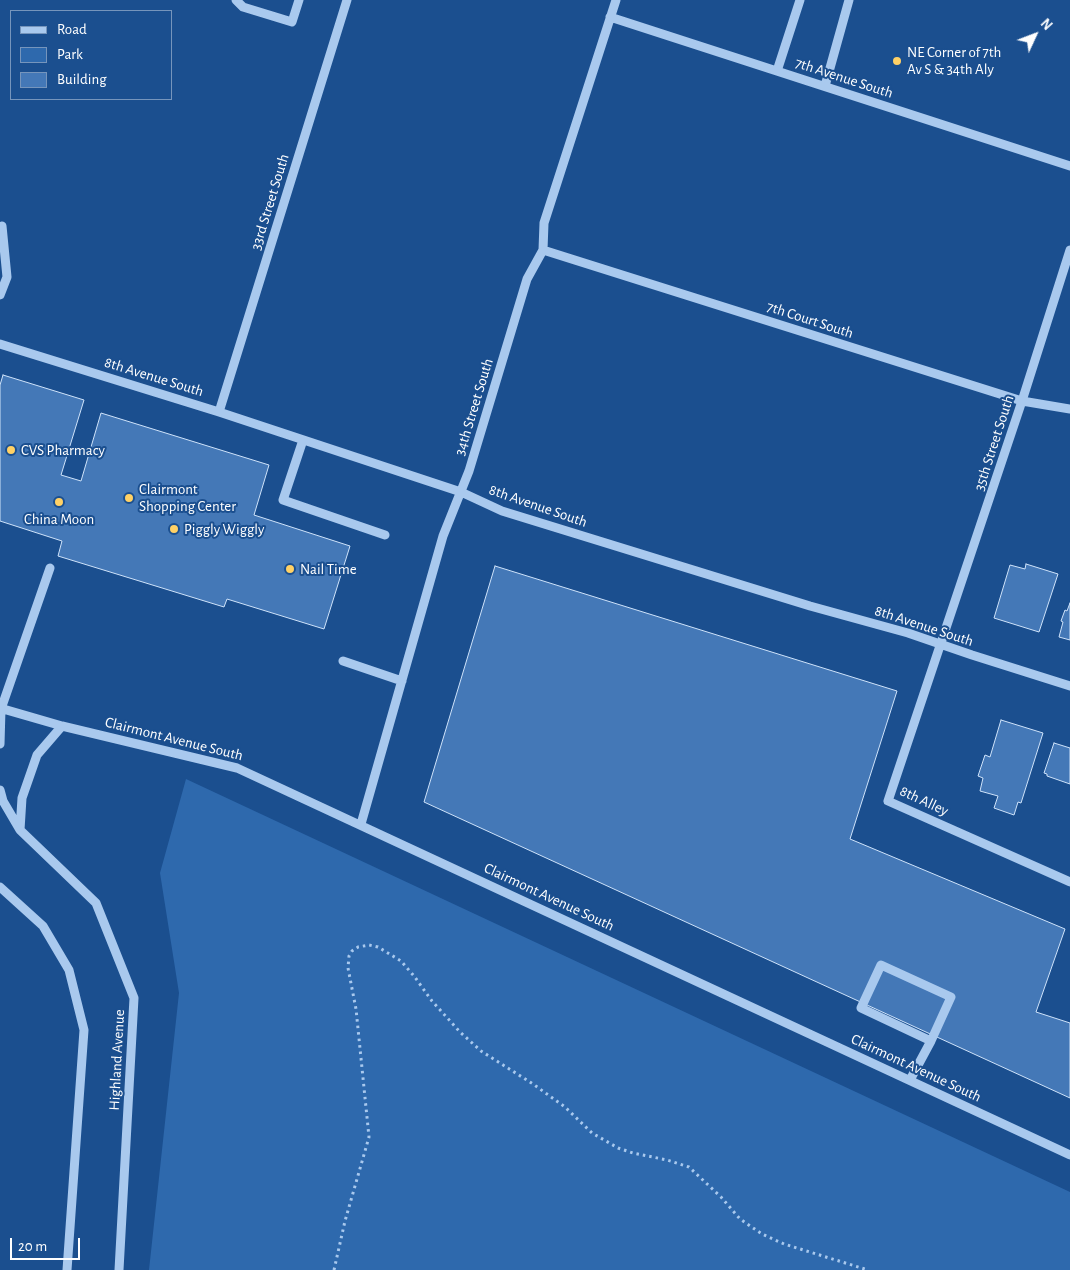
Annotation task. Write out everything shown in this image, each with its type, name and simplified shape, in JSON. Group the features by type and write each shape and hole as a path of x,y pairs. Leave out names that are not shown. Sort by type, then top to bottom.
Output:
{"street":[{"path":"236,0 242,7 292,22 300,0"},
{"name":"33rd Street South","path":"219,412 347,0"},
{"path":"544,250 544,223 616,0"},
{"path":"777,71 800,0"},
{"path":"825,86 849,0"},
{"name":"7th Avenue South","path":"610,17 1070,166"},
{"path":"0,295 7,276 2,226"},
{"name":"7th Court South","path":"544,250 1022,401 1070,409"},
{"name":"34th Street South","path":"361,824 443,536 469,471 527,279 544,250"},
{"name":"35th Street South","path":"941,645 1070,250"},
{"name":"8th Avenue South","path":"0,344 219,412 460,492 502,512 810,606 908,633 1070,686"},
{"path":"303,440 283,500 385,535"},
{"path":"0,744 1,708 50,568"},
{"name":"8th Alley","path":"941,645 888,801 1070,882"},
{"path":"343,661 402,681"},
{"name":"Clairmont Avenue South","path":"1,708 62,726 237,768 1070,1155"},
{"path":"20,830 22,798 36,755 62,726"},
{"name":"Highland Avenue","path":"0,790 3,801 20,830 96,904 134,998 119,1270"},
{"path":"0,887 43,926 70,970 84,1030 67,1270"},
{"path":"910,1080 932,1041 951,997 881,965 861,1008 932,1041"}],"path":[{"path":"334,1270 368,1137 356,1009 348,968 349,956 352,951 358,947 369,945 378,947 401,961 448,1020 481,1051 533,1084 564,1107 592,1133 618,1148 689,1167 721,1197 740,1219 762,1234 784,1244 868,1270"}],"green space":[{"path":"186,779 1070,1192 1070,1270 149,1270 179,993 160,873"}],"building":[{"name":"Clairmont Shopping Center","path":"3,375 84,400 61,475 81,481 101,413 269,465 254,515 350,546 324,629 227,599 224,607 58,556 62,541 0,521 0,385"},
{"path":"1026,564 1058,574 1039,632 994,618 1010,565 1025,569"},
{"path":"495,566 897,691 850,839 1065,929 1036,1012 1070,1023 1070,1098 424,802"},
{"path":"1070,603 1070,640 1059,637 1063,622 1061,621"},
{"path":"1001,720 1043,733 1021,803 1018,802 1014,815 994,808 998,796 980,791 983,778 978,776 985,755 990,757"},
{"path":"1054,743 1070,748 1070,784 1047,776 1044,773"}],"place":[{"name":"NE Corner of 7th Av S & 34th Aly","path":"897,61"},
{"name":"CVS Pharmacy","path":"11,450"},
{"name":"Clairmont Shopping Center","path":"129,498"},
{"name":"China Moon","path":"59,502"},
{"name":"Piggly Wiggly","path":"174,529"},
{"name":"Nail Time","path":"290,569"}]}
